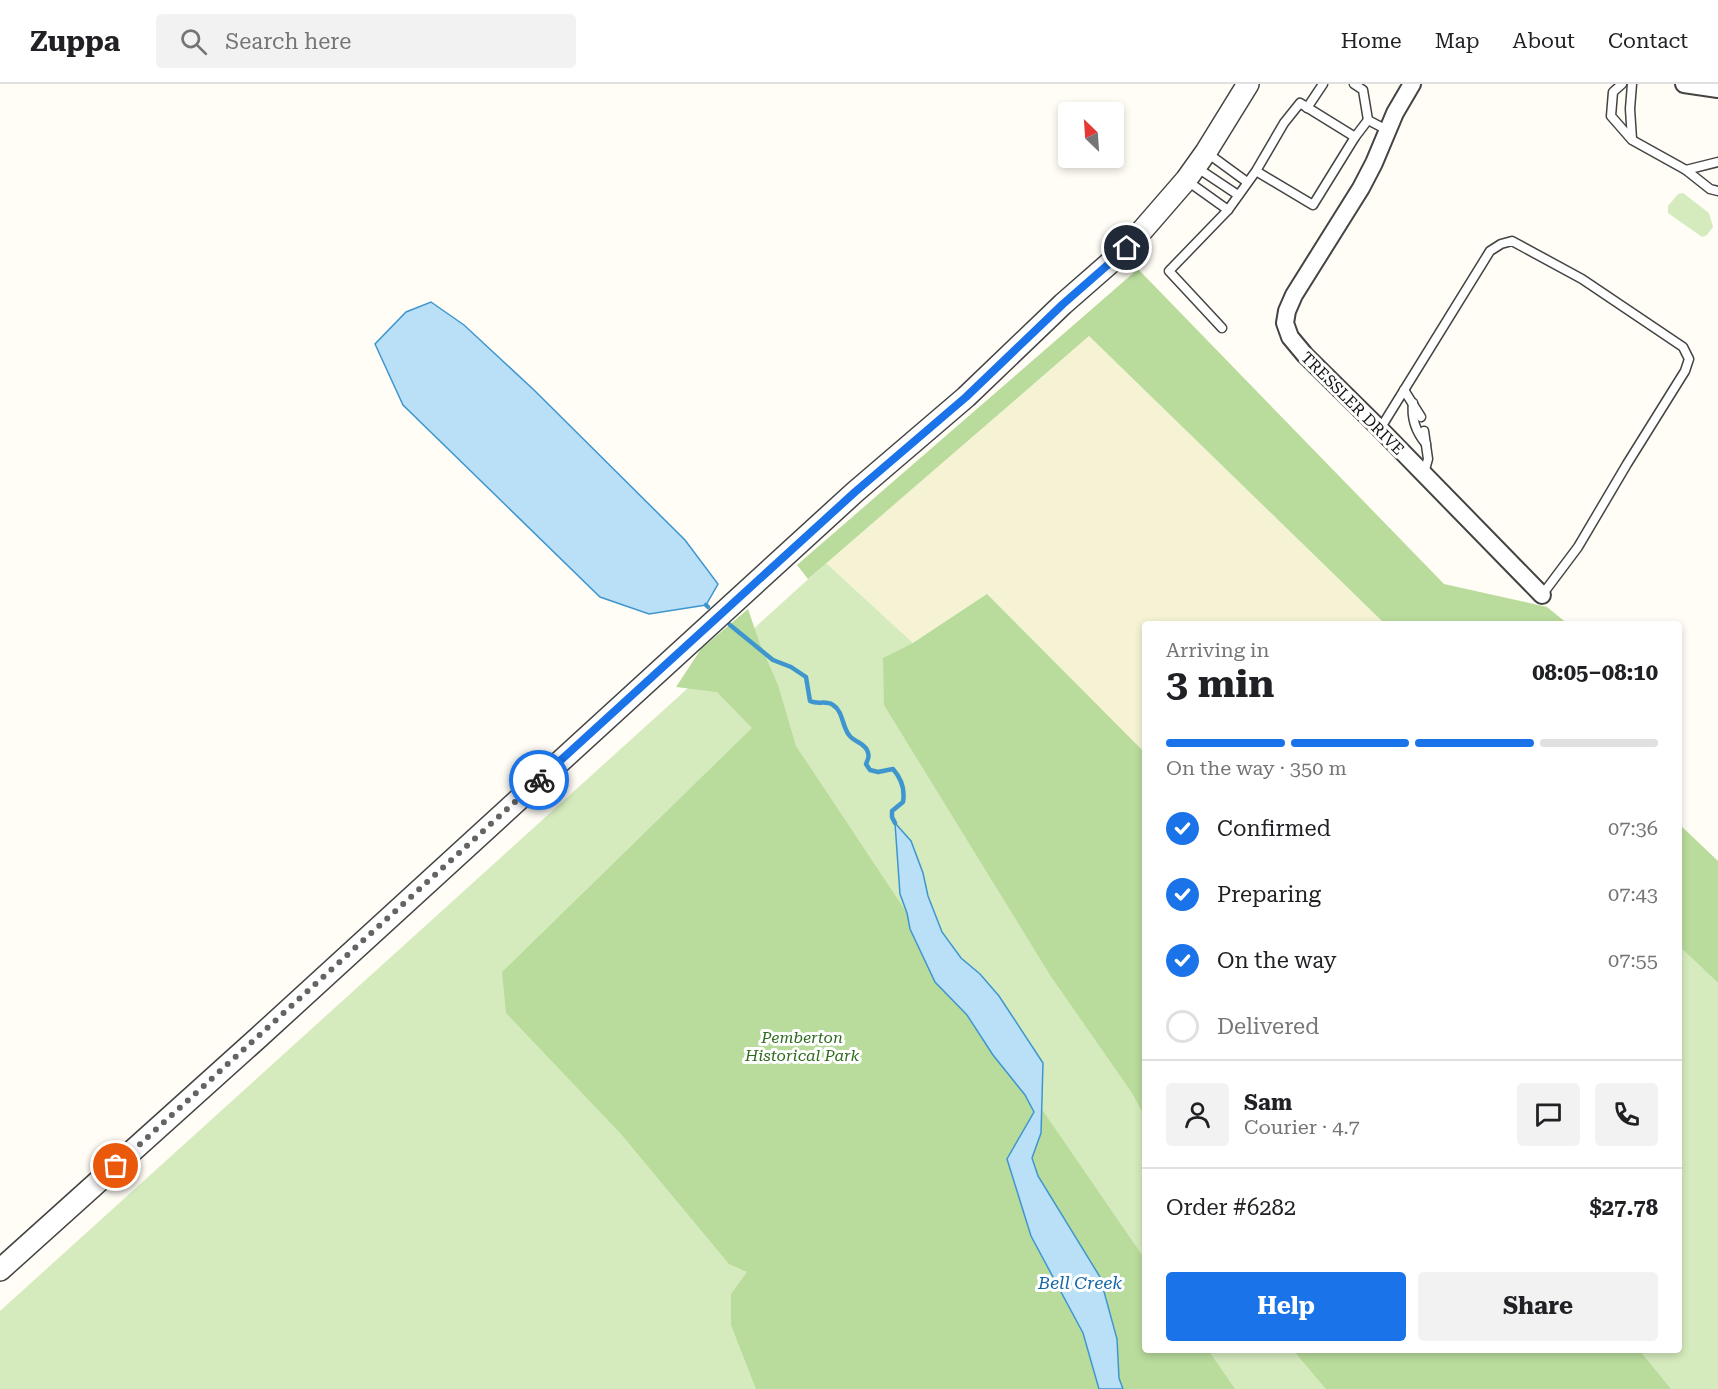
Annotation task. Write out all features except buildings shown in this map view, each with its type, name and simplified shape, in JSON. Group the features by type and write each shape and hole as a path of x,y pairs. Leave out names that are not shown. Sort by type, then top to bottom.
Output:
{"street":[{"path":"0,1270 259,1037 855,492 966,397 1063,304 1127,248 1196,166 1248,84"},
{"name":"TRESSLER DRIVE","path":"1412,84 1395,113 1361,188 1294,295 1285,323 1290,338 1305,355 1542,595"},
{"path":"1683,84 1718,89"}],"lane":[{"path":"1307,108 1323,84"},
{"path":"1256,171 1313,205 1368,120 1363,90 1354,84"},
{"path":"1622,84 1613,92 1611,116 1632,140 1686,170 1710,189 1718,191"},
{"path":"1632,84 1630,109 1632,140"},
{"path":"1221,328 1169,271 1228,210 1256,171 1284,123 1300,103 1355,137"},
{"path":"1368,120 1387,130"},
{"path":"1686,170 1718,162"},
{"path":"1196,166 1247,182"},
{"path":"1196,166 1238,195"},
{"path":"1196,166 1228,210"},
{"path":"1380,429 1490,251 1501,244 1512,241 1582,279 1683,347 1689,359 1685,371 1578,548 1542,595"},
{"path":"1404,390 1421,417"},
{"path":"1413,403 1412,413 1418,434 1426,444"},
{"path":"1424,431 1428,459 1424,474"}],"shaded area":[{"path":"1089,336 1382,621 1142,621 1142,750 987,594 913,643 826,563"}],"green space":[{"path":"1683,193 1709,213 1713,227 1707,235 1702,237 1668,213 1668,206 1678,194"},
{"path":"1138,269 1444,584 1547,607 1564,621 1382,621 1089,336 808,579 797,565"},
{"name":"Pemberton Historical Park","path":"826,563 913,643 987,594 1142,750 1142,1353 1682,1353 1682,949 1718,983 1718,1389 0,1389 0,1311"},
{"path":"987,594 1142,750 1142,1111 1132,1093 1050,975 884,705 883,658 913,643"},
{"path":"748,609 778,685 796,746 907,913 910,929 935,982 967,1015 993,1055 1025,1095 1034,1112 1007,1159 1031,1236 1083,1333 1099,1389 756,1389 731,1325 731,1294 747,1272 729,1264 621,1134 506,1013 502,972 752,728 717,692 676,687 701,649"},
{"path":"1682,827 1718,861 1718,983 1682,949"},
{"path":"1041,1108 1142,1255 1142,1353 1210,1353 1235,1389 1123,1389 1119,1378 1117,1339 1038,1176 1032,1158 1041,1133"},
{"path":"1296,1353 1641,1353 1671,1389 1326,1389"}],"water":[{"path":"431,302 464,325 534,390 685,540 718,584 706,605 649,614 600,597 403,405 375,344 406,312"},
{"name":"Bell Creek","path":"895,823 911,841 942,932 961,958 980,974 999,996 1043,1063 1041,1133 1032,1158 1038,1176 1100,1277 1117,1339 1119,1378 1123,1389 1099,1389 1083,1333 1031,1236 1007,1159 1034,1112 1025,1095 993,1055 967,1015 935,982 910,929 900,894"}],"waterway":[{"path":"730,625 773,660 791,667 806,677 810,701 828,703 836,708 849,735 867,750 869,756 866,764 870,770 878,772 893,769 903,789 903,802 892,811 895,823"}],"way so far":[{"path":"116,1166 539,780"}],"route":[{"path":"539,780 855,492 966,397 1063,304 1127,248"}]}
